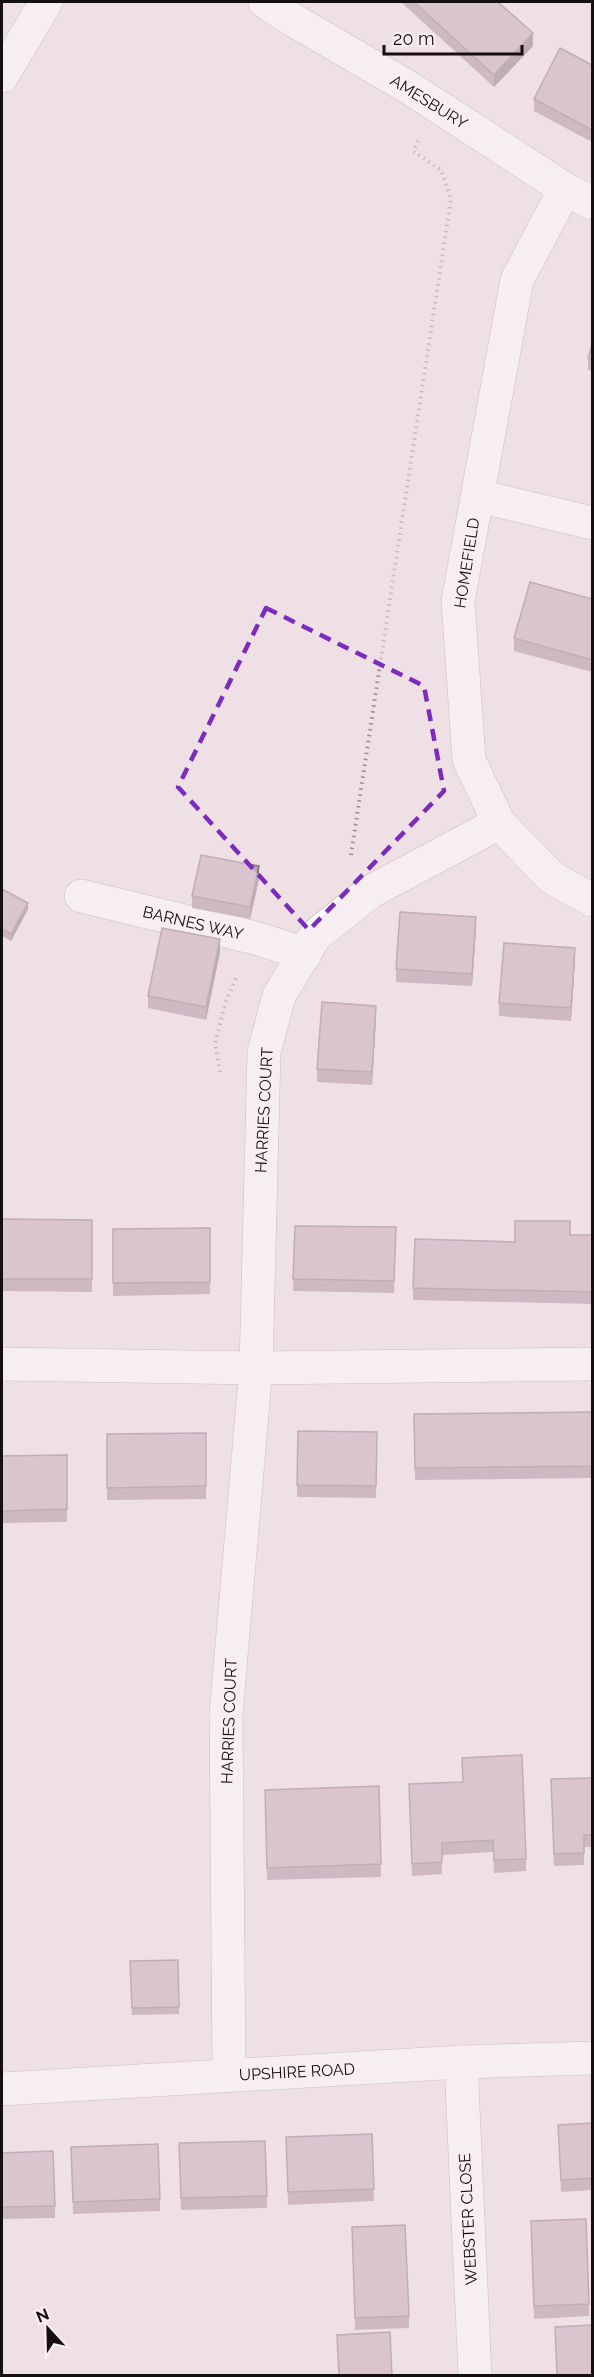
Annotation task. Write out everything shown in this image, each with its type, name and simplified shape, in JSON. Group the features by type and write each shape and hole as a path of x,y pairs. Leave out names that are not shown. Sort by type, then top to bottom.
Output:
{"street":[{"path":"2,76 46,2"},
{"name":"AMESBURY","path":"265,2 293,21 436,105 579,196"},
{"name":"HOMEFIELD","path":"579,196 517,280 458,601 469,760 499,823 551,877 592,900"},
{"path":"478,496 592,523"},
{"name":"HARRIES COURT","path":"229,2075 226,1714 256,1368 264,1052 279,996 315,936 370,892 499,823"},
{"name":"BARNES WAY","path":"81,896 259,939 305,954"},
{"path":"2,1364 256,1368 592,1364"},
{"name":"UPSHIRE ROAD","path":"2,2089 461,2062 592,2058"},
{"name":"WEBSTER CLOSE","path":"461,2062 475,2376"}],"path":[{"path":"350,861 451,199 441,170 413,152 436,105"},
{"path":"259,939 247,954 226,1001 215,1043 221,1079 263,1082"}],"highlighted area":[{"path":"266,608 424,686 444,791 309,930 178,787"}],"building":[{"path":"414,2 498,2 533,33 494,75"},
{"path":"560,48 592,65 592,130 534,99"},
{"path":"592,345 592,359 588,358"},
{"path":"530,582 592,599 592,660 514,638"},
{"path":"201,855 259,866 250,907 192,896"},
{"path":"2,889 28,903 11,934 2,929"},
{"path":"400,912 476,917 472,974 396,969"},
{"path":"162,928 220,939 206,1007 148,996"},
{"path":"504,943 575,948 571,1008 499,1003"},
{"path":"322,1002 376,1006 372,1072 317,1069"},
{"path":"2,1219 92,1220 92,1279 2,1279"},
{"path":"515,1221 570,1221 570,1235 592,1235 592,1292 413,1288 415,1239 515,1242"},
{"path":"295,1226 396,1227 394,1281 293,1279"},
{"path":"210,1228 210,1282 113,1283 113,1229"},
{"path":"592,1412 592,1466 415,1468 414,1414"},
{"path":"298,1431 377,1432 376,1486 297,1485"},
{"path":"206,1433 206,1486 107,1488 107,1434"},
{"path":"67,1455 67,1509 2,1511 2,1456"},
{"path":"522,1755 526,1859 494,1860 493,1840 442,1843 442,1862 412,1864 409,1784 463,1782 462,1758"},
{"path":"592,1778 592,1835 584,1835 584,1853 554,1854 551,1779"},
{"path":"379,1786 381,1864 267,1868 265,1790"},
{"path":"178,1960 179,2007 132,2008 130,1961"},
{"path":"592,2123 592,2178 561,2180 558,2125"},
{"path":"372,2134 374,2189 288,2192 286,2137"},
{"path":"265,2141 267,2196 181,2198 179,2143"},
{"path":"158,2144 160,2199 73,2202 71,2147"},
{"path":"53,2151 55,2206 2,2207 2,2153"},
{"path":"586,2219 589,2304 534,2306 531,2221"},
{"path":"405,2225 409,2316 355,2318 352,2227"},
{"path":"592,2325 592,2376 557,2376 555,2327"},
{"path":"390,2332 392,2376 339,2376 337,2335"}]}
